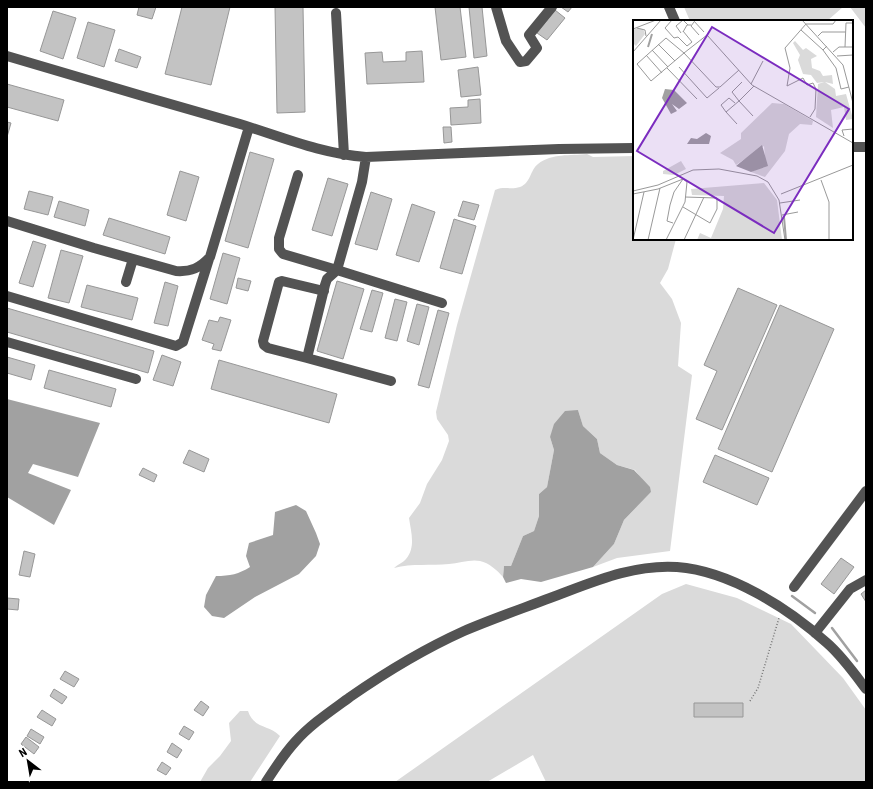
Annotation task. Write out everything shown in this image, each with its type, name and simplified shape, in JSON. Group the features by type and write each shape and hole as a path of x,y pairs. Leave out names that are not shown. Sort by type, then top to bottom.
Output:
{"street":[{"path":"496,7 506,41 520,62 526,61 537,48 529,35 552,7"},
{"path":"669,7 675,20"},
{"path":"336,13 344,155"},
{"path":"7,56 249,127 320,150 344,155 366,157 454,155 559,149 633,148"},
{"path":"7,296 176,346 183,342 249,127"},
{"path":"853,147 866,147"},
{"path":"307,358 327,279 337,270 362,182 366,157"},
{"path":"298,175 279,238 280,249 283,254 442,302"},
{"path":"7,221 176,271 198,268 210,257"},
{"path":"126,282 133,259"},
{"path":"324,291 282,281 279,282 263,341 264,345 268,348 390,381"},
{"path":"7,342 136,379"},
{"path":"794,587 866,491"},
{"path":"266,782 295,741 317,720 406,661 464,631 602,578 653,566 678,567 700,571 752,591 782,608 828,644 863,678 866,689"},
{"path":"815,633 850,589 866,580"}],"path":[{"path":"750,701 758,688 782,608"}],"shaded area":[{"path":"684,7 843,7 828,20 690,20"},
{"path":"850,7 866,7 866,28"},
{"path":"587,154 593,157 633,156 633,240 676,240 668,269 660,283 672,299 681,323 678,366 692,375 670,551 617,558 593,567 614,544 624,520 651,492 635,470 617,465 600,453 597,439 583,426 578,410 550,437 554,450 547,487 539,494 539,516 534,531 523,536 511,566 504,566 503,577 490,565 476,561 442,565 401,566 394,568 405,560 411,550 412,534 409,518 420,503 427,484 442,460 449,441 448,435 437,419 436,412 457,325 495,190 501,188 517,188 524,185 535,167 543,160 561,156"},
{"path":"7,399 100,423 78,477 33,464 28,473 71,490 54,525 7,497"},
{"path":"578,410 583,426 597,439 600,453 617,465 634,470 650,487 651,492 624,520 614,544 593,567 541,582 521,579 506,583 503,577 504,566 511,566 523,536 534,531 539,516 539,494 547,487 554,450 550,437 554,424 565,411"},
{"path":"296,505 306,511 316,533 320,544 316,556 299,574 255,597 224,618 212,616 204,607 206,595 216,576 234,574 250,567 246,556 249,543 273,535 275,512"},
{"path":"686,584 737,598 791,624 843,678 866,710 866,782 546,782 533,755 487,782 395,782 662,594"},
{"path":"240,711 248,711 254,721 280,736 250,782 200,782 208,768 220,756 231,741 229,723"}],"building":[{"path":"139,7 156,7 152,19 137,15"},
{"path":"182,7 230,7 211,85 165,74"},
{"path":"275,7 303,7 305,112 277,113"},
{"path":"435,7 460,7 466,57 441,60"},
{"path":"469,7 482,7 487,56 474,58"},
{"path":"561,7 572,7 568,12"},
{"path":"555,10 565,18 547,40 537,33"},
{"path":"53,11 76,18 63,59 40,51"},
{"path":"88,22 115,30 104,67 77,58"},
{"path":"119,49 141,57 137,68 115,61"},
{"path":"422,51 424,82 367,84 365,53 382,52 383,62 406,61 406,52"},
{"path":"478,67 481,95 461,97 458,70"},
{"path":"7,84 64,100 58,121 7,107"},
{"path":"480,99 481,123 451,125 450,108 468,107 468,100"},
{"path":"7,122 11,123 7,137"},
{"path":"443,127 451,127 452,142 444,143"},
{"path":"250,152 274,159 248,248 225,241"},
{"path":"180,171 199,177 186,221 167,215"},
{"path":"328,178 348,184 332,236 312,230"},
{"path":"29,191 53,197 48,215 24,209"},
{"path":"371,192 392,199 377,250 355,244"},
{"path":"59,201 89,210 85,226 54,217"},
{"path":"463,201 479,205 474,220 458,216"},
{"path":"412,204 435,212 419,262 396,255"},
{"path":"109,218 170,237 165,254 103,235"},
{"path":"454,219 476,226 462,274 440,268"},
{"path":"33,241 46,245 33,287 19,283"},
{"path":"61,250 83,256 69,303 48,298"},
{"path":"223,253 240,258 227,304 210,299"},
{"path":"238,278 251,281 248,291 236,288"},
{"path":"337,281 364,289 343,359 317,351"},
{"path":"165,282 178,286 168,326 154,323"},
{"path":"87,285 138,298 132,320 81,307"},
{"path":"738,288 777,305 722,430 696,419 717,371 704,365"},
{"path":"372,290 383,293 372,332 360,329"},
{"path":"395,299 407,302 397,341 385,338"},
{"path":"417,304 429,307 419,345 407,341"},
{"path":"780,305 834,329 772,472 718,449"},
{"path":"7,308 154,351 148,373 7,332"},
{"path":"438,310 449,313 429,388 418,385"},
{"path":"220,317 231,320 221,351 212,349 214,344 202,340 209,320 218,322"},
{"path":"162,355 181,362 173,386 153,380"},
{"path":"7,357 35,365 31,380 7,373"},
{"path":"219,360 337,394 329,423 211,389"},
{"path":"49,370 116,389 111,407 44,388"},
{"path":"189,450 209,459 204,472 183,463"},
{"path":"715,455 769,478 757,505 703,482"},
{"path":"143,468 157,475 154,482 139,475"},
{"path":"24,551 35,554 30,577 19,575"},
{"path":"841,558 854,567 834,594 821,584"},
{"path":"866,590 866,602 861,594"},
{"path":"7,598 19,599 18,610 7,609"},
{"path":"65,671 79,679 74,687 60,679"},
{"path":"54,689 67,697 62,704 50,696"},
{"path":"201,701 209,707 203,716 194,710"},
{"path":"694,703 743,703 743,717 694,717"},
{"path":"42,710 56,719 52,726 37,717"},
{"path":"184,726 194,732 189,740 179,734"},
{"path":"31,729 44,737 40,744 27,736"},
{"path":"26,737 39,747 34,754 21,744"},
{"path":"172,743 182,750 177,758 167,752"},
{"path":"162,762 171,768 166,775 157,770"}],"waterway":[{"path":"792,596 815,613"},
{"path":"832,628 857,661"}]}
